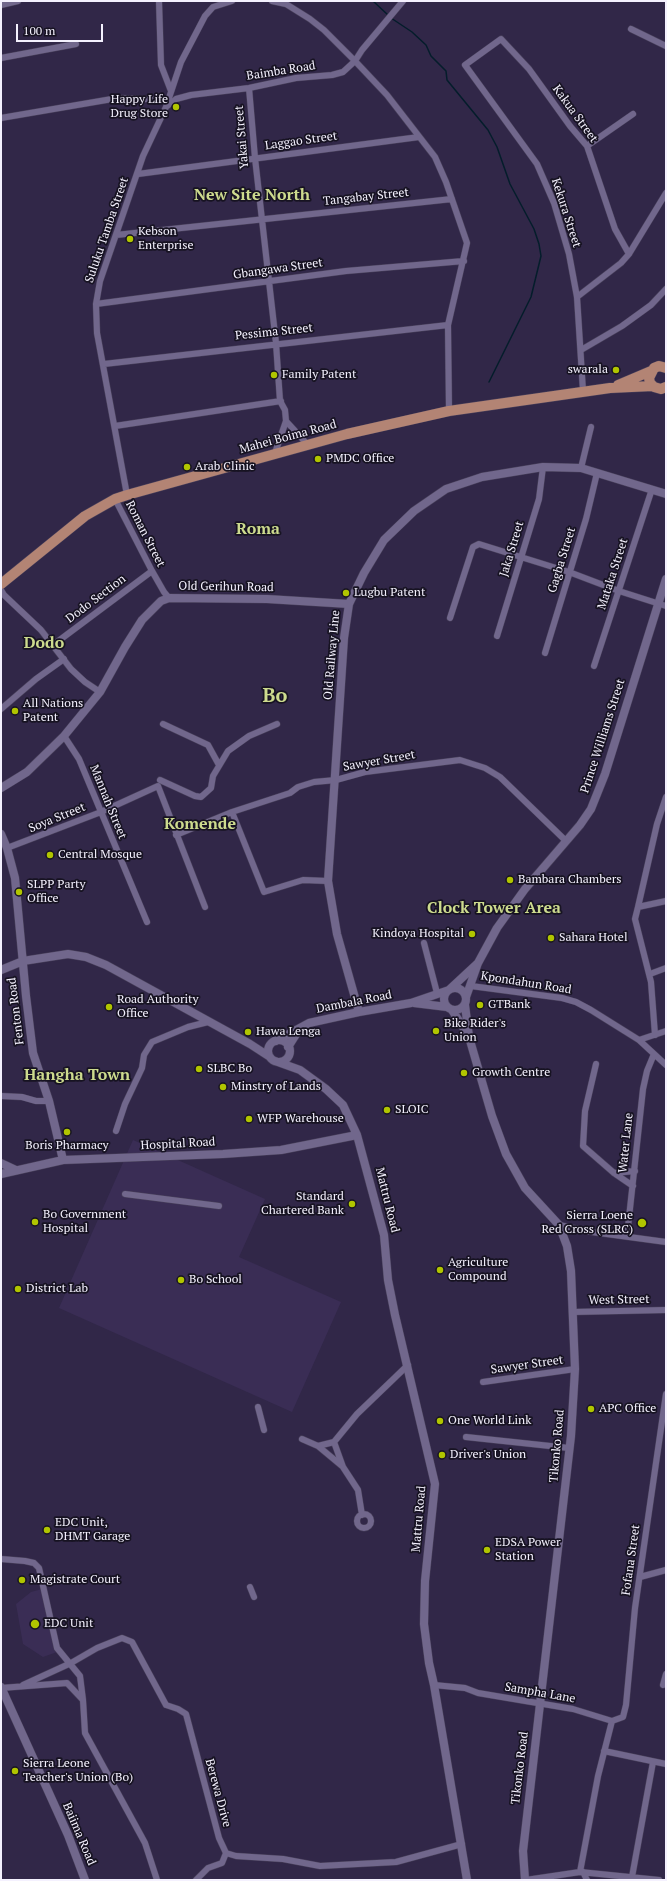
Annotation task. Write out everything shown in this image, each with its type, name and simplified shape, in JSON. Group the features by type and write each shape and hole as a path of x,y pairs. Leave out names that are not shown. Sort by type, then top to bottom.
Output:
{"main road":[{"path":"661,389 649,378 666,358"},
{"path":"610,388 658,368"},
{"name":"Mahei Boima Road","path":"1,584 79,521 115,499 127,494 307,444 449,411 610,388"},
{"path":"610,388 661,389"}],"street":[{"path":"1,5 18,1"},
{"path":"159,1 161,65 171,91"},
{"name":"Suluku Tamba Street","path":"127,494 104,364 97,333 96,304 100,281 151,137 166,107 181,62 205,16 214,4 232,1"},
{"path":"272,1 286,2 324,30 387,96 435,157 452,199 467,243 448,325 449,411"},
{"name":"Baimba Road","path":"166,107 176,99 191,95 249,88 296,78 332,75 343,72 354,61 403,1"},
{"path":"632,29 666,46"},
{"name":"Kakua Street","path":"465,65 501,39 529,70 570,126 587,146 615,229 629,254"},
{"path":"1,58 76,44"},
{"name":"Kekura Street","path":"465,65 537,164 554,203 568,254 577,297 583,392"},
{"name":"Yakai Street","path":"249,88 281,401 285,410 286,421 307,444"},
{"path":"1,118 118,98 168,100"},
{"path":"587,146 633,114"},
{"name":"Laggao Street","path":"138,174 419,137"},
{"path":"577,297 621,263 629,254 666,193"},
{"name":"Tangabay Street","path":"116,236 452,199"},
{"name":"Gbangawa Street","path":"96,304 374,268 464,261"},
{"path":"581,350 622,326 651,305 666,289"},
{"name":"Pessima Street","path":"104,364 276,343 448,325"},
{"path":"115,426 281,401"},
{"path":"275,454 286,421"},
{"path":"581,468 591,427"},
{"name":"Old Railway Line","path":"359,1012 337,934 328,881 336,780 344,638 349,604 364,573 384,540 414,512 446,489 482,477 543,467 581,468 666,494"},
{"name":"Jaka Street","path":"497,636 539,499 543,467"},
{"name":"Gagba Street","path":"545,653 586,519 596,473"},
{"name":"Mataka Street","path":"594,666 652,489"},
{"name":"Roman Street","path":"115,499 152,571 169,598"},
{"path":"450,618 473,547 479,544 569,572 619,591 662,604"},
{"name":"Dodo Section","path":"53,645 152,571"},
{"name":"Prince Williams Street","path":"478,963 497,928 525,889 580,825 591,809 601,784 662,604 666,579"},
{"path":"1,590 4,595 41,630 71,668 85,682 100,692"},
{"name":"Old Gerihun Road","path":"1,788 28,772 64,736 100,692 142,620 154,606 169,598 267,599 349,604"},
{"path":"1,709 36,679 64,659"},
{"path":"164,724 208,745 219,765"},
{"path":"159,783 201,797 211,788 213,776 228,751 249,736 276,724"},
{"name":"Mannah Street","path":"64,736 78,759 147,922"},
{"name":"Sawyer Street","path":"176,835 232,812 290,793 298,787 314,782 336,780 365,772 460,760 468,761 485,768 500,777 566,841"},
{"path":"159,783 176,835 205,907"},
{"name":"Soya Street","path":"7,848 101,812 159,783"},
{"path":"655,1035 650,974 635,919 657,824 666,797"},
{"path":"232,812 264,892 303,880 328,881"},
{"name":"Fenton Road","path":"1,834 7,848 15,878 34,1053 49,1101 63,1160"},
{"path":"638,907 666,901"},
{"path":"424,943 437,993"},
{"name":"Dambala Road","path":"1,970 23,961 68,954 86,957 106,965 250,1044 272,1059"},
{"path":"450,1008 458,1010 466,1001 478,963"},
{"path":"469,1038 444,998 450,990 478,963"},
{"path":"650,974 666,968"},
{"name":"Kpondahun Road","path":"471,986 562,998 576,1002 639,1040 652,1051"},
{"path":"450,990 460,989 464,992 469,1038"},
{"name":"Dambala Road","path":"250,1044 273,1043 302,1026 359,1012 411,1003 437,993 450,990"},
{"name":"Dambala Road","path":"411,1003 450,1008"},
{"path":"116,1131 125,1104 142,1068 144,1056 152,1042 188,1027 208,1022"},
{"path":"289,1048 283,1042 273,1043 268,1051 272,1059 285,1060 289,1048 302,1026"},
{"path":"639,1040 666,1031"},
{"name":"Tikonko Road","path":"469,1038 492,1116 506,1154 525,1188 559,1225 567,1246 571,1271 575,1369 570,1448 523,1851 525,1880"},
{"path":"649,1042 652,1051 666,1065"},
{"name":"Mattru Road","path":"289,1048 300,1070"},
{"name":"Water Lane","path":"627,1236 643,1089 652,1051"},
{"name":"Mattru Road","path":"272,1059 300,1070 326,1089 343,1105 357,1135 384,1235 388,1280 395,1315 435,1484 426,1581 424,1624 429,1663 462,1844 467,1880"},
{"path":"596,1064 585,1111 583,1146 614,1173 633,1186"},
{"path":"1,1096 22,1097 36,1101 49,1101"},
{"name":"Hospital Road","path":"1,1174 63,1160 149,1158 270,1150 357,1135"},
{"path":"1,1162 16,1170"},
{"path":"614,1173 635,1171"},
{"path":"125,1194 219,1206"},
{"path":"559,1225 592,1232 666,1242"},
{"name":"West Street","path":"572,1312 666,1310"},
{"path":"318,1446 334,1442 357,1414 408,1365"},
{"name":"Sawyer Street","path":"483,1382 575,1369"},
{"name":"Fofana Street","path":"612,1721 623,1717 626,1705 640,1577 658,1440 666,1394"},
{"path":"258,1407 264,1430"},
{"path":"466,1437 570,1448"},
{"path":"302,1439 318,1446 343,1466"},
{"path":"334,1442 343,1466 358,1490 362,1515"},
{"path":"1,1559 34,1563 39,1568 57,1648 71,1663 80,1676 85,1733 145,1843 157,1880"},
{"path":"640,1577 666,1570"},
{"path":"250,1587 254,1597"},
{"name":"Berewa Drive","path":"23,1685 71,1663 97,1648 122,1638 132,1642 166,1705 178,1709 186,1714 219,1838 226,1853"},
{"path":"663,1685 666,1674"},
{"path":"1,1688 23,1685 67,1683 83,1700"},
{"name":"Sampha Lane","path":"434,1685 465,1688 478,1693 573,1709 612,1721"},
{"name":"Baiima Road","path":"1,1688 68,1835 85,1880"},
{"path":"587,1880 582,1872 604,1751 612,1721"},
{"path":"604,1751 666,1764"},
{"path":"632,1877 653,1762"},
{"path":"196,1880 208,1868 222,1863 226,1853 236,1856 283,1859 320,1866 396,1862 462,1844"},
{"path":"525,1880 582,1872 658,1880"}],"shaded area":[{"name":"Bo School","path":"133,1140 265,1199 239,1257 341,1302 292,1412 59,1308"},
{"name":"EDC Unit","path":"42,1589 57,1652 43,1657 23,1644 16,1604 31,1592"}],"waterway":[{"path":"373,1 388,15"},
{"path":"391,18 412,32 426,45 431,56 446,71 447,80 488,130 497,147 510,184 534,229 539,244 541,256 531,297 489,382"}],"place":[{"name":"Happy Life Drug Store","path":"176,107"},
{"name":"Kebson Enterprise","path":"130,239"},
{"name":"swarala","path":"616,370"},
{"name":"Family Patent","path":"274,375"},
{"name":"PMDC Office","path":"318,459"},
{"name":"Arab Clinic","path":"187,467"},
{"name":"Lugbu Patent","path":"346,593"},
{"name":"All Nations Patent","path":"15,711"},
{"name":"Central Mosque","path":"50,855"},
{"name":"Bambara Chambers","path":"510,880"},
{"name":"SLPP Party Office","path":"19,892"},
{"name":"Kindoya Hospital","path":"472,934"},
{"name":"Sahara Hotel","path":"551,938"},
{"name":"GTBank","path":"480,1005"},
{"name":"Road Authority Office","path":"109,1007"},
{"name":"Bike Rider's Union","path":"436,1031"},
{"name":"Hawa Lenga","path":"248,1032"},
{"name":"SLBC Bo","path":"199,1069"},
{"name":"Growth Centre","path":"464,1073"},
{"name":"Minstry of Lands","path":"223,1087"},
{"name":"SLOIC","path":"387,1110"},
{"name":"WFP Warehouse","path":"249,1119"},
{"name":"Boris Pharmacy","path":"67,1132"},
{"name":"Standard Chartered Bank","path":"352,1204"},
{"name":"Bo Government Hospital","path":"35,1222"},
{"name":"Sierra Loene Red Cross (SLRC)","path":"642,1223"},
{"name":"Agriculture Compound","path":"440,1270"},
{"name":"Bo School","path":"181,1280"},
{"name":"District Lab","path":"18,1289"},
{"name":"APC Office","path":"591,1409"},
{"name":"One World Link","path":"440,1421"},
{"name":"Driver's Union","path":"442,1455"},
{"name":"EDC Unit, DHMT Garage","path":"47,1530"},
{"name":"EDSA Power Station","path":"487,1550"},
{"name":"Magistrate Court","path":"22,1580"},
{"name":"EDC Unit","path":"35,1624"},
{"name":"Sierra Leone Teacher's Union (Bo)","path":"15,1771"}],"district":[{"name":"New Site North","path":"252,195"},
{"name":"Roma","path":"258,529"},
{"name":"Dodo","path":"44,643"},
{"name":"Bo","path":"275,696"},
{"name":"Komende","path":"200,824"},
{"name":"Clock Tower Area","path":"494,908"},
{"name":"Hangha Town","path":"77,1075"}]}
